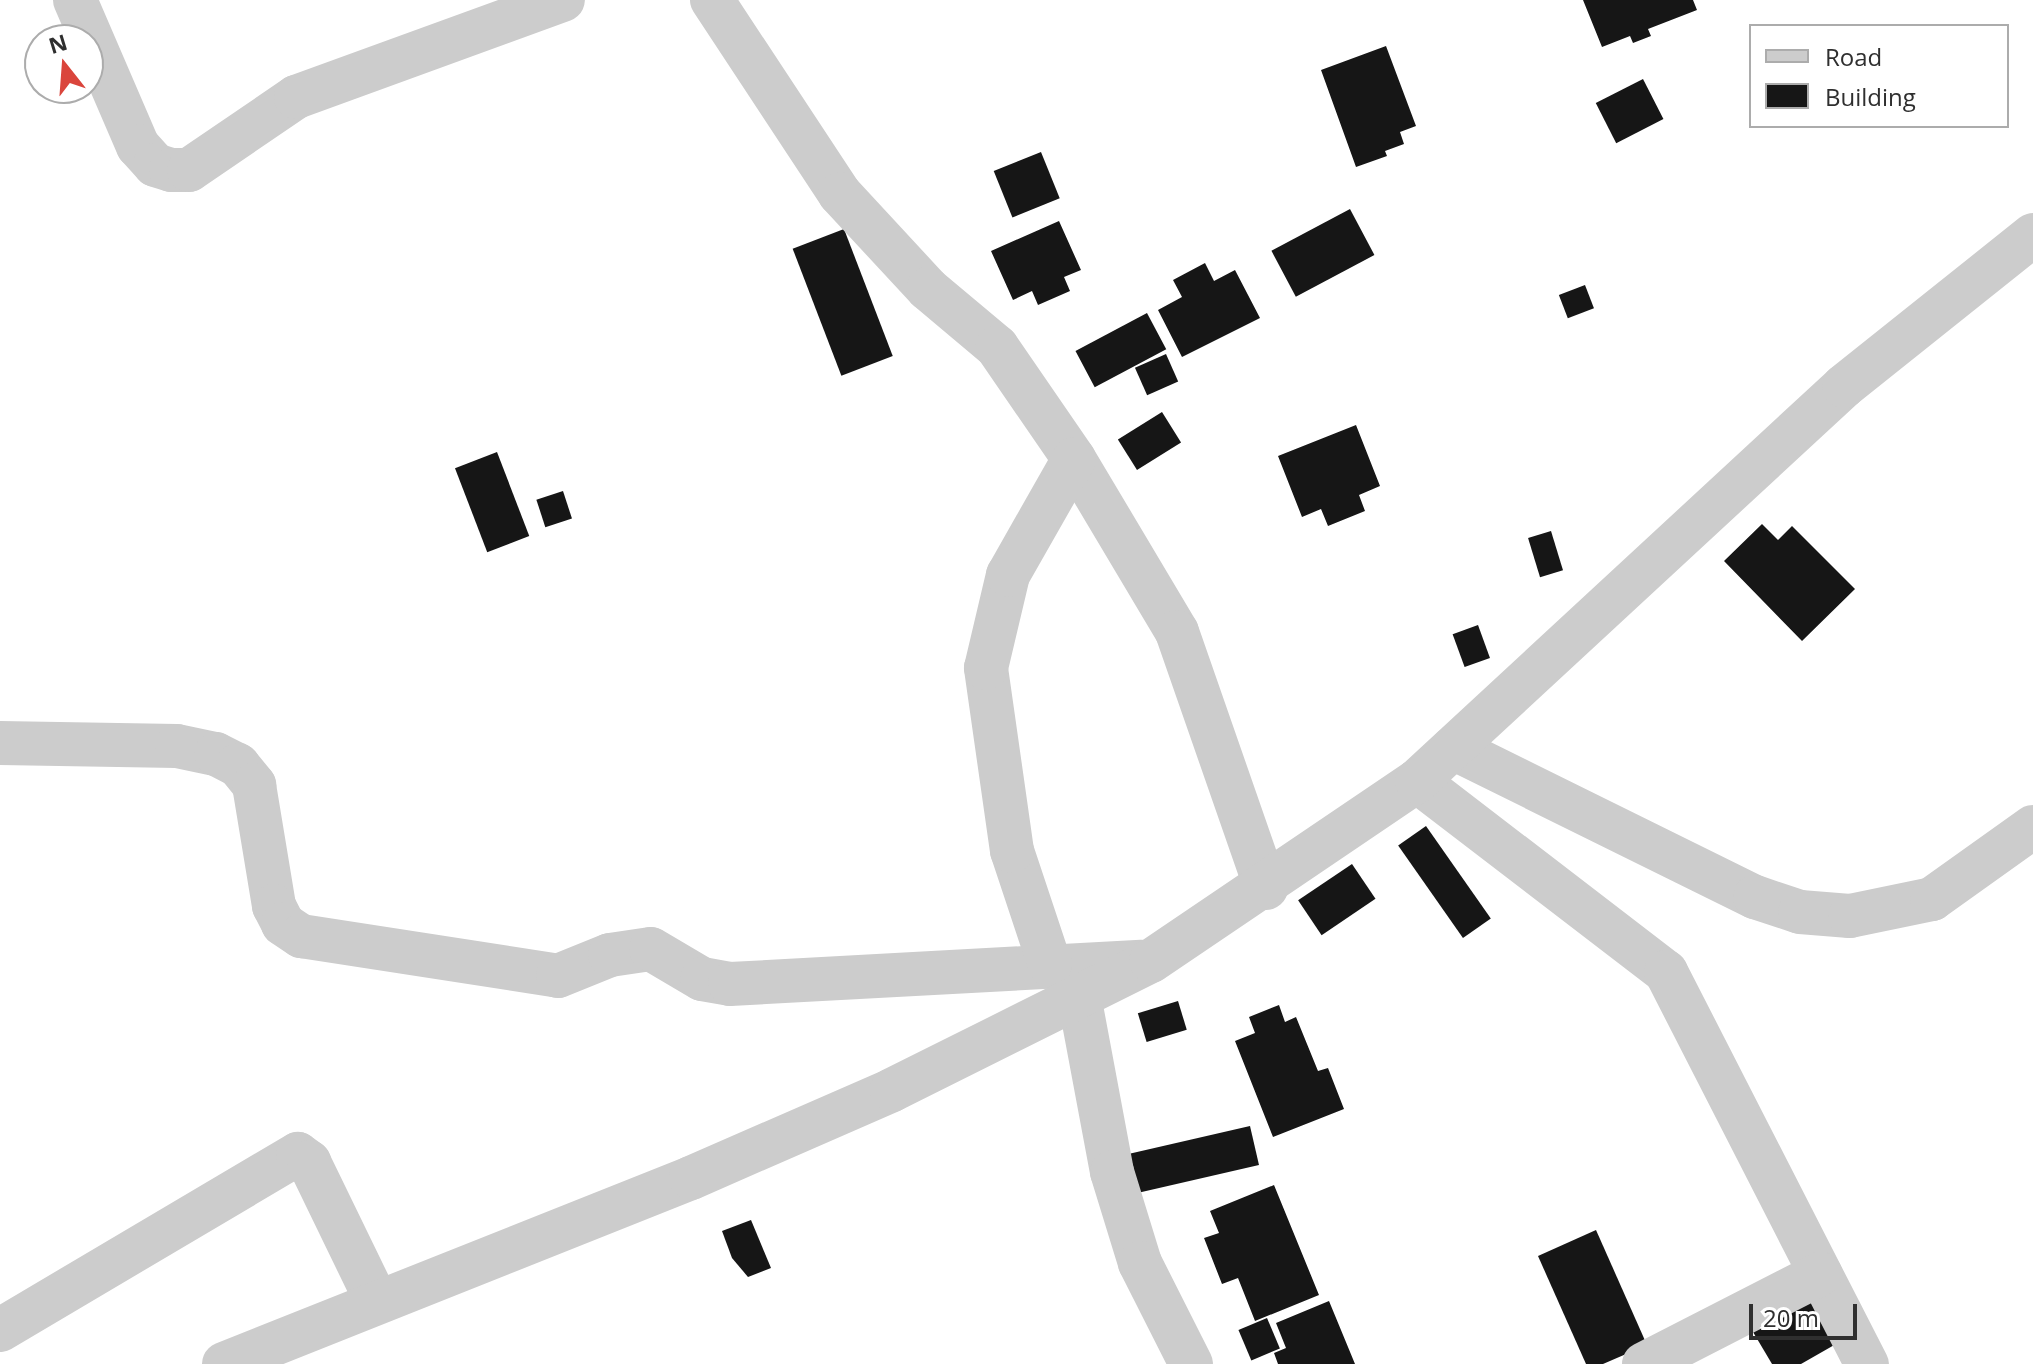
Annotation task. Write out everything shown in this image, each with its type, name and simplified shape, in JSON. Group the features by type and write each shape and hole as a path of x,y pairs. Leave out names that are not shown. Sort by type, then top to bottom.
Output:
{"street":[{"path":"75,0 138,146 155,165 171,170 202,162 296,97 563,0"},
{"path":"712,0 840,194 928,289 997,347 1074,459 1177,632 1266,888"},
{"path":"224,1364 691,1178 1080,1001 1151,961 1266,888 1417,781 1844,386 2033,235"},
{"path":"1050,965 1012,851 986,668 1008,575 1074,459"},
{"path":"0,743 177,746 216,754 238,765 254,785 274,906 283,924 301,936 558,976 610,955 651,949 702,979 730,984 1151,961"},
{"path":"1453,748 1755,897 1800,912 1850,916 1932,899 2033,827"},
{"path":"1417,781 1666,972 1867,1364"},
{"path":"1080,1001 1112,1172 1135,1248 1191,1364"},
{"path":"0,1330 286,1156 298,1154 309,1162 377,1302"},
{"path":"1644,1364 1820,1274"}],"building":[{"path":"1583,0 1693,0 1697,10 1648,29 1651,36 1633,43 1630,36 1602,47"},
{"path":"1386,46 1416,126 1400,132 1404,144 1385,151 1387,156 1356,167 1321,70"},
{"path":"1643,79 1663,119 1616,143 1596,103"},
{"path":"1041,152 1060,198 1012,217 994,171"},
{"path":"1350,209 1374,255 1296,297 1271,251"},
{"path":"1059,221 1081,270 1064,277 1070,291 1038,305 1032,291 1013,300 991,251"},
{"path":"844,229 893,356 841,376 793,249"},
{"path":"1205,263 1214,281 1235,270 1260,318 1182,357 1158,310 1182,297 1173,280"},
{"path":"1585,285 1594,308 1568,318 1559,295"},
{"path":"1147,313 1166,349 1095,387 1075,351"},
{"path":"1166,354 1178,381 1147,395 1135,368"},
{"path":"1162,412 1181,443 1137,470 1118,440"},
{"path":"1356,425 1380,486 1359,495 1365,511 1328,526 1321,509 1302,517 1278,456"},
{"path":"497,452 529,536 487,552 455,468"},
{"path":"563,491 572,519 545,527 536,500"},
{"path":"1762,524 1778,540 1792,526 1855,589 1802,641 1724,561"},
{"path":"1551,531 1563,570 1540,577 1528,538"},
{"path":"1478,625 1490,658 1465,667 1453,634"},
{"path":"1426,826 1491,919 1463,938 1398,846"},
{"path":"1352,864 1375,899 1322,935 1298,900"},
{"path":"1178,1001 1187,1030 1147,1042 1138,1013"},
{"path":"1279,1005 1285,1022 1296,1017 1318,1071 1328,1068 1344,1109 1273,1137 1235,1041 1255,1033 1249,1017"},
{"path":"1250,1126 1259,1165 1126,1196 1117,1157"},
{"path":"1274,1185 1319,1295 1255,1321 1238,1278 1222,1284 1204,1238 1219,1233 1210,1211"},
{"path":"751,1220 771,1268 748,1277 732,1258 722,1231"},
{"path":"1596,1230 1647,1345 1603,1364 1586,1364 1538,1256"},
{"path":"1810,1299 1836,1344 1801,1364 1772,1364 1753,1332"},
{"path":"1329,1301 1355,1364 1278,1364 1274,1353 1286,1348 1276,1323"},
{"path":"1267,1318 1280,1348 1251,1360 1238,1330"}]}
